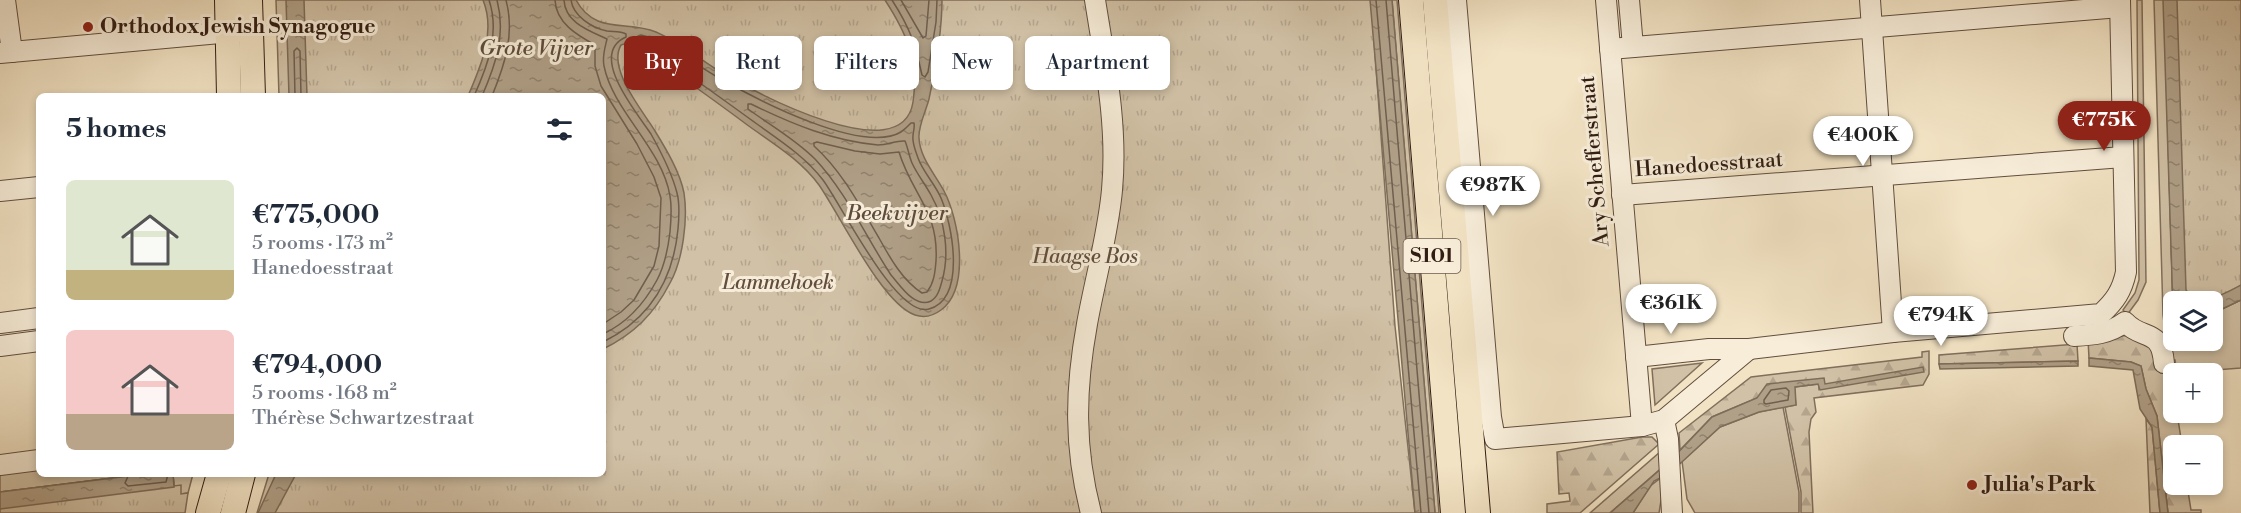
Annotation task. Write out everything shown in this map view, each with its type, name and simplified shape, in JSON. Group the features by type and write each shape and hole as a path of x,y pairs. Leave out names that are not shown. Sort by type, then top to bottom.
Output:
{"main road":[{"path":"226,0 239,31 252,93"},
{"path":"229,93 239,31 250,0"},
{"name":"S101","path":"1411,0 1453,513"},
{"name":"S101","path":"1435,0 1478,513"},
{"path":"208,513 218,477"},
{"path":"233,513 242,477"}],"street":[{"path":"4,0 6,53 239,31"},
{"path":"1091,513 1082,475 1077,400 1087,323 1105,239 1112,189 1113,137 1113,117 1095,0"},
{"path":"1456,0 1491,417 1495,439 1642,426 1664,420 1749,349"},
{"name":"Ary Schefferstraat","path":"1606,0 1642,426"},
{"path":"1629,0 1633,47"},
{"path":"1870,0 1893,332"},
{"path":"1610,49 1872,28 2120,4 2126,272 2122,290 2101,314 1893,332 1749,349 1709,350 1636,357"},
{"name":"Hanedoesstraat","path":"1623,195 2123,157"},
{"path":"0,191 36,187"},
{"path":"2112,304 2128,326 2158,342 2163,351 2164,363"},
{"path":"0,323 36,318"},
{"path":"2074,336 2115,330 2125,322"},
{"path":"0,346 36,341"},
{"path":"1664,420 1668,439 1674,512"},
{"path":"0,465 36,460"}],"green space":[{"name":"Haagse Bos","path":"276,0 1371,0 1395,326 1415,513 257,513 268,477 606,477 606,93 279,93"},
{"path":"1392,0 1397,0 1439,513 1435,513"},
{"path":"2137,0 2142,0 2146,282 2138,300 2127,315 2123,310 2135,293 2139,280"},
{"path":"2154,0 2164,0 2173,291 2163,291 2163,315"},
{"path":"2164,0 2241,0 2241,300 2223,309 2223,291 2172,291"},
{"path":"2241,300 2241,368 2223,369 2223,363 2175,363 2175,360 2169,360 2168,351 2223,351 2223,308"},
{"path":"2144,334 2158,357 2161,373 2163,373 2163,423 2179,423 2180,435 2163,435 2163,469 2157,416 2146,389 2141,366 2131,362 2089,358 2088,339"},
{"path":"2077,344 2078,361 1939,364 1939,355"},
{"path":"1929,351 1929,374 1923,385 1814,398 1816,412 1811,419 1809,432 1813,513 1801,513 1801,492 1785,407 1796,405 1794,387 1757,398 1712,417 1680,450 1679,433 1751,377 1922,357 1922,352","holes":["1824,379 1824,384 1819,389 1819,384 1797,387"]},
{"path":"1702,363 1655,405 1652,369"},
{"path":"1783,407 1799,492 1799,513 1695,513 1687,499 1682,461 1720,427 1759,412"},
{"path":"2146,419 2152,427 2160,513 2150,513"},
{"path":"1652,437 1659,444 1580,513 1547,513 1547,504 1570,501 1569,493 1559,494 1557,452"},
{"path":"1660,452 1666,464 1610,513 1590,513"},
{"path":"36,466 36,477 121,477 0,492 0,471"},
{"path":"121,477 173,477 174,486 181,485 181,494 188,493 185,513 0,513 0,492"},
{"path":"173,477 192,477 188,493 181,494 174,487"},
{"path":"1662,477 1663,488 1659,513 1633,513 1649,487"},
{"path":"2166,495 2189,495 2191,510 2201,510 2201,513 2168,513"}],"water":[{"path":"286,0 304,0 307,93 289,93"},
{"name":"Grote Vijver","path":"483,0 576,0 592,18 612,25 645,29 665,36 624,36 624,44 621,45 618,55 624,90 628,90 664,145 679,177 685,203 685,227 681,251 674,274 650,314 634,330 606,347 606,93 469,93 482,61 488,24"},
{"name":"Beekvijver","path":"885,0 942,0 940,36 931,36 931,88 919,138 925,159 949,203 958,235 959,270 956,286 950,300 941,310 928,316 915,315 902,307 889,294 862,257 819,185 803,167 699,90 703,90 703,60 715,68 715,90 754,90 826,121 856,129 883,130 903,122 913,102 914,90 919,90 919,36 905,36"},
{"path":"1370,0 1392,0 1435,513 1415,513"},
{"path":"2163,0 2177,0 2187,291 2172,291"},
{"path":"2241,285 2241,300 2223,309 2223,294"},
{"path":"2089,358 2131,362 2141,366 2146,389 2157,416 2163,469 2163,495 2166,495 2168,513 2160,513 2152,427 2140,409 2133,370 2089,366"},
{"path":"2078,361 2078,366 1940,369 1939,364"},
{"path":"1923,367 1924,372 1820,390 1818,384 1795,387 1796,405 1759,412 1720,427 1670,473 1654,481 1633,513 1610,513 1670,461 1712,417 1757,398 1767,384 1824,378 1825,384"},
{"path":"121,477 173,477 174,487 0,509 0,492"},
{"path":"275,477 294,477 275,513 258,513"}],"place":[{"name":"Orthodox Jewish Synagogue","path":"88,27"},
{"name":"Julia's Park","path":"1972,485"}],"park label":[{"name":"Lammehoek","path":"778,283"}]}
